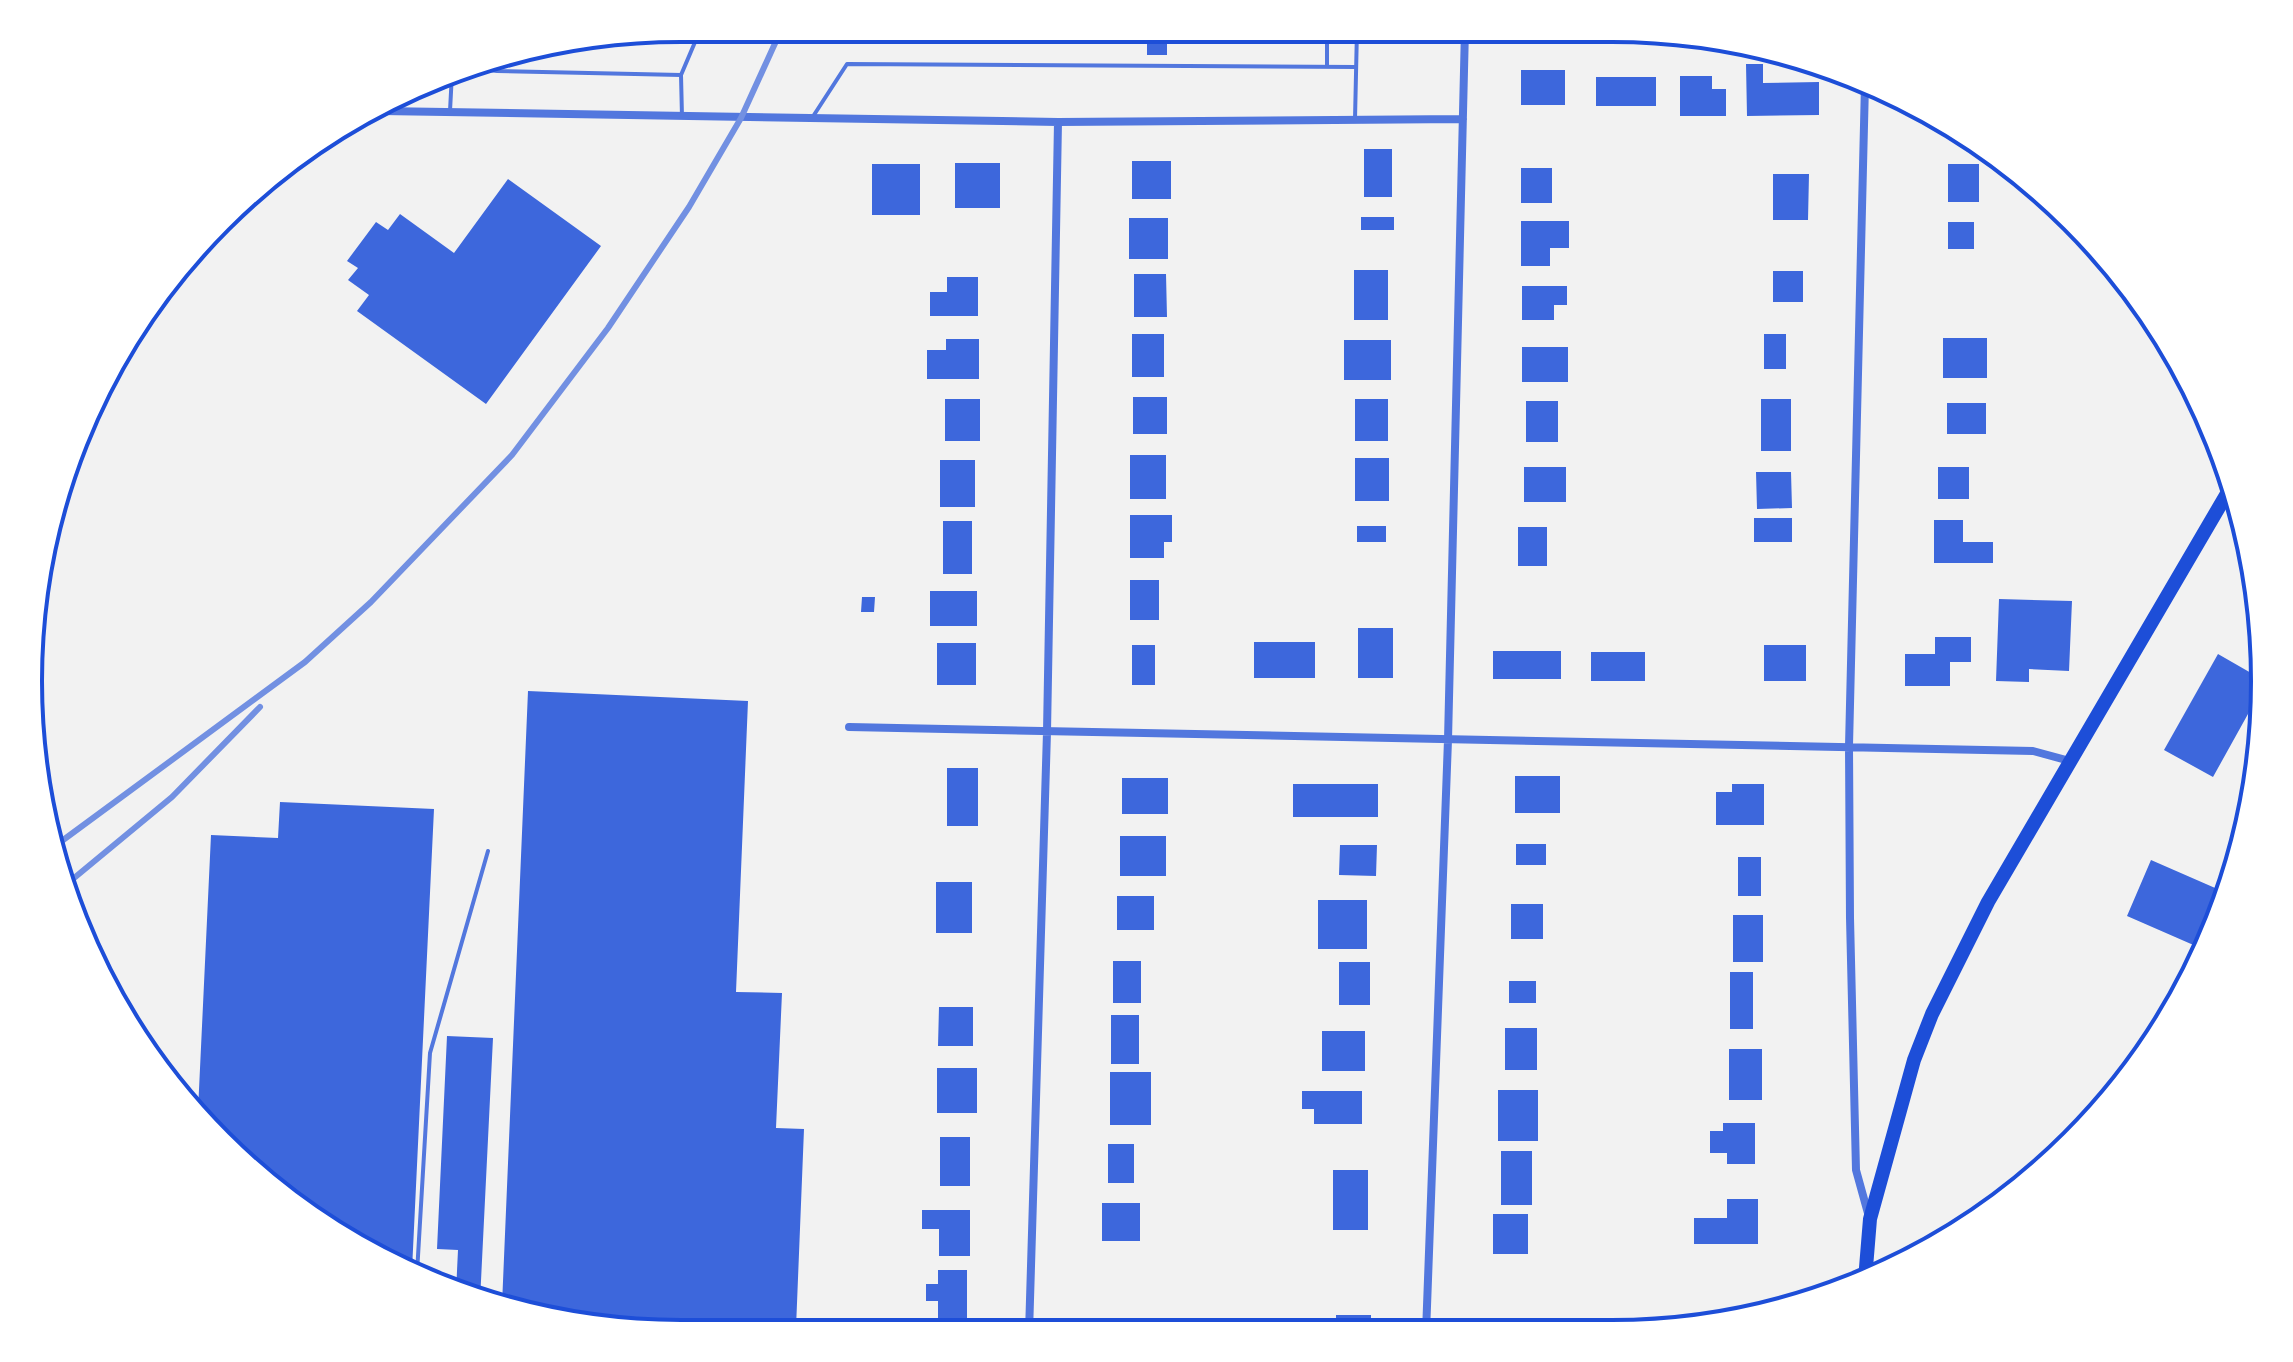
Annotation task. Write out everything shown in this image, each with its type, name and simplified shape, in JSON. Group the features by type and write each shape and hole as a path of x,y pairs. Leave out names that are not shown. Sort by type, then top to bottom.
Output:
{"main road":[{"path":"1866,1267 1870,1219 1914,1060 1932,1014 1988,902 2224,499"}],"street":[{"path":"1426,1320 1448,740 1465,42"},
{"path":"1865,94 1849,746 1856,1170 1870,1219"},
{"path":"392,111 1058,122 1463,119"},
{"path":"1029,1320 1047,732 1058,122"},
{"path":"849,727 2033,751 2070,761"}],"lane":[{"path":"682,117 681,75 695,42"},
{"path":"1327,42 1327,67"},
{"path":"1355,120 1357,42"},
{"path":"811,119 847,64 1356,67"},
{"path":"494,71 681,75"},
{"path":"450,112 451,85"},
{"path":"418,1263 430,1053 488,851"}],"building":[{"path":"1010,42 1167,42 1167,55 1147,55 1147,43"},
{"path":"1167,42 1317,42 1317,44"},
{"path":"1746,64 1763,64 1763,83 1819,82 1819,115 1747,116"},
{"path":"1521,70 1565,70 1565,105 1521,105"},
{"path":"1680,76 1712,76 1712,89 1726,89 1726,116 1680,116"},
{"path":"1596,77 1656,77 1656,106 1596,106"},
{"path":"1364,149 1392,149 1392,197 1364,197"},
{"path":"1132,161 1171,161 1171,199 1132,199"},
{"path":"955,163 1000,163 1000,208 955,208"},
{"path":"872,164 920,164 920,215 872,215"},
{"path":"1948,164 1979,164 1979,202 1948,202"},
{"path":"1521,168 1552,168 1552,203 1521,203"},
{"path":"1773,174 1809,174 1808,220 1773,220"},
{"path":"508,179 601,246 486,404 357,311 369,295 348,280 358,268 347,261 376,222 388,230 400,214 454,253"},
{"path":"1361,217 1394,217 1394,230 1361,230"},
{"path":"1129,218 1168,218 1168,259 1129,259"},
{"path":"1521,221 1569,221 1569,248 1550,248 1550,266 1521,266"},
{"path":"1948,222 1974,222 1974,249 1948,249"},
{"path":"1354,270 1388,270 1388,320 1354,320"},
{"path":"1773,271 1803,271 1803,302 1773,302"},
{"path":"1134,274 1166,274 1167,317 1134,317"},
{"path":"947,277 978,277 978,316 930,316 930,292 947,292"},
{"path":"1522,286 1567,286 1567,305 1554,305 1554,320 1522,320"},
{"path":"1132,334 1164,334 1164,377 1132,377"},
{"path":"1764,334 1786,334 1786,369 1764,369"},
{"path":"1943,338 1987,338 1987,378 1943,378"},
{"path":"946,339 979,339 979,379 927,379 927,350 946,350"},
{"path":"1344,340 1391,340 1391,380 1344,380"},
{"path":"1522,347 1568,347 1568,382 1522,382"},
{"path":"1133,397 1167,397 1167,434 1133,434"},
{"path":"945,399 980,399 980,441 945,441"},
{"path":"1355,399 1388,399 1388,441 1355,441"},
{"path":"1761,399 1791,399 1791,451 1761,451"},
{"path":"1526,401 1558,401 1558,442 1526,442"},
{"path":"1947,403 1986,403 1986,434 1947,434"},
{"path":"1130,455 1166,455 1166,499 1130,499"},
{"path":"1355,458 1389,458 1389,501 1355,501"},
{"path":"940,460 975,460 975,507 940,507"},
{"path":"1524,467 1566,467 1566,502 1524,502"},
{"path":"1938,467 1969,467 1969,499 1938,499"},
{"path":"1756,472 1791,472 1792,508 1757,509"},
{"path":"1130,515 1172,515 1172,542 1164,542 1164,558 1130,558"},
{"path":"1754,518 1792,518 1792,542 1754,542"},
{"path":"1934,520 1963,520 1963,542 1993,542 1993,563 1934,563"},
{"path":"943,521 972,521 972,574 943,574"},
{"path":"1357,526 1386,526 1386,542 1357,542"},
{"path":"1518,527 1547,527 1547,566 1518,566"},
{"path":"1130,580 1159,580 1159,620 1130,620"},
{"path":"930,591 977,591 977,626 930,626"},
{"path":"862,597 875,597 874,612 861,612"},
{"path":"1999,599 2072,601 2069,671 2029,669 2029,682 1996,681"},
{"path":"1358,628 1393,628 1393,678 1358,678"},
{"path":"1935,637 1971,637 1971,662 1950,662 1950,686 1905,686 1905,654 1935,654"},
{"path":"1254,642 1315,642 1315,678 1254,678"},
{"path":"937,643 976,643 976,685 937,685"},
{"path":"1132,645 1155,645 1155,685 1132,685"},
{"path":"1764,645 1806,645 1806,681 1764,681"},
{"path":"1493,651 1561,651 1561,679 1493,679"},
{"path":"1591,652 1645,652 1645,681 1591,681"},
{"path":"2218,654 2251,673 2250,710 2213,777 2164,750"},
{"path":"528,691 748,701 736,992 782,993 776,1128 804,1129 796,1320 639,1319 556,1308 502,1294"},
{"path":"947,768 978,768 978,826 947,826"},
{"path":"1515,776 1560,776 1560,813 1515,813"},
{"path":"1122,778 1168,778 1168,814 1122,814"},
{"path":"1293,784 1378,784 1378,817 1293,817"},
{"path":"1732,784 1764,784 1764,825 1716,825 1716,792 1732,792"},
{"path":"280,802 434,809 412,1260 361,1234 292,1188 229,1133 199,1099 211,835 278,838"},
{"path":"1120,836 1166,836 1166,876 1120,876"},
{"path":"1516,844 1546,844 1546,865 1516,865"},
{"path":"1340,845 1377,845 1376,876 1339,875"},
{"path":"1738,857 1761,857 1761,896 1738,896"},
{"path":"2151,860 2216,888 2193,945 2127,916"},
{"path":"936,882 972,882 972,933 936,933"},
{"path":"1117,896 1154,896 1154,930 1117,930"},
{"path":"1318,900 1367,900 1367,949 1318,949"},
{"path":"1511,904 1543,904 1543,939 1511,939"},
{"path":"1733,915 1763,915 1763,962 1733,962"},
{"path":"1113,961 1141,961 1141,1003 1113,1003"},
{"path":"1339,962 1370,962 1370,1005 1339,1005"},
{"path":"1730,972 1753,972 1753,1029 1730,1029"},
{"path":"1509,981 1536,981 1536,1003 1509,1003"},
{"path":"939,1007 973,1007 973,1046 938,1046"},
{"path":"1111,1015 1139,1015 1139,1064 1111,1064"},
{"path":"1505,1028 1537,1028 1537,1070 1505,1070"},
{"path":"1322,1031 1365,1031 1365,1071 1322,1071"},
{"path":"447,1036 493,1038 481,1287 457,1279 458,1250 437,1249"},
{"path":"1729,1049 1762,1049 1762,1100 1729,1100"},
{"path":"937,1068 977,1068 977,1113 937,1113"},
{"path":"1110,1072 1151,1072 1151,1125 1110,1125"},
{"path":"1498,1090 1538,1090 1538,1141 1498,1141"},
{"path":"1302,1091 1362,1091 1362,1124 1314,1124 1314,1109 1302,1109"},
{"path":"1723,1123 1755,1123 1755,1164 1727,1164 1727,1153 1710,1153 1710,1131 1723,1131"},
{"path":"940,1137 970,1137 970,1186 940,1186"},
{"path":"1108,1144 1134,1144 1134,1183 1108,1183"},
{"path":"1501,1151 1532,1151 1532,1205 1501,1205"},
{"path":"1333,1170 1368,1170 1368,1230 1333,1230"},
{"path":"1727,1199 1758,1199 1758,1244 1694,1244 1694,1218 1727,1218"},
{"path":"1102,1203 1140,1203 1140,1241 1102,1241"},
{"path":"922,1210 970,1210 970,1256 939,1256 939,1229 922,1229"},
{"path":"1493,1214 1528,1214 1528,1254 1493,1254"},
{"path":"938,1270 967,1270 967,1320 938,1320 938,1301 926,1301 926,1284 938,1284"},
{"path":"1336,1315 1371,1315 1371,1320 1336,1320"}],"railway":[{"path":"63,840 305,662 371,602 512,455 608,328 689,207 741,118 776,42"},
{"path":"74,878 172,797 260,707"}]}
